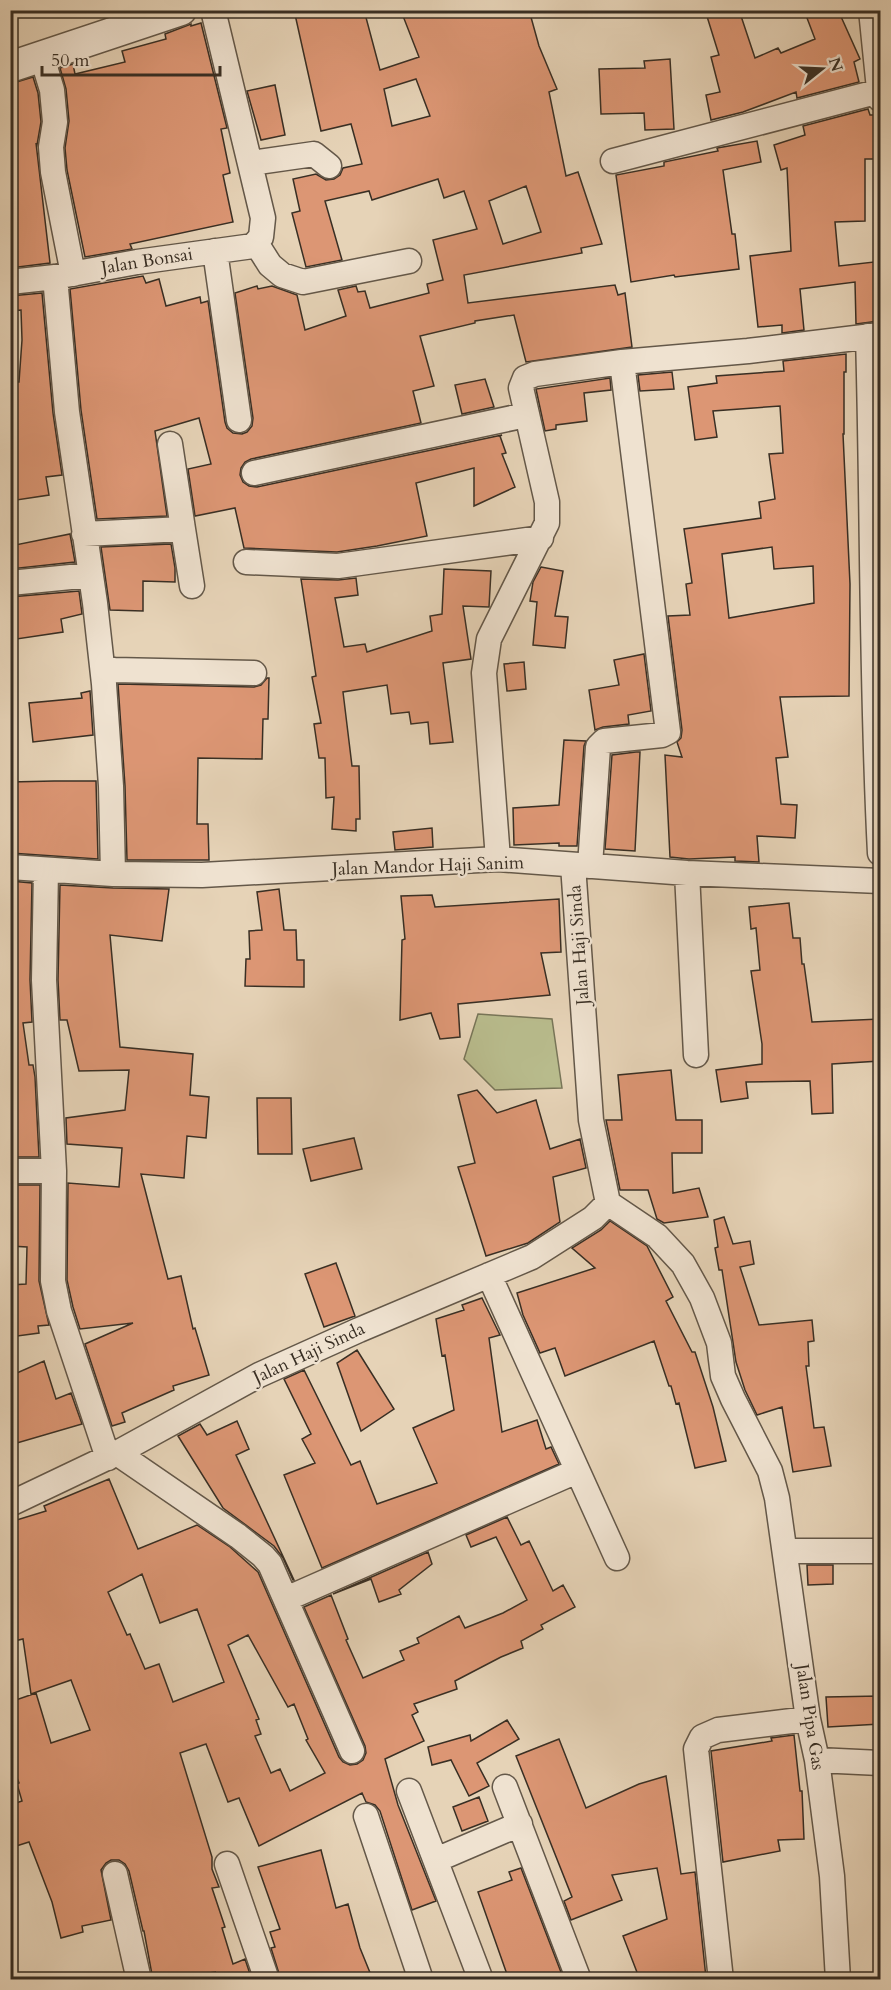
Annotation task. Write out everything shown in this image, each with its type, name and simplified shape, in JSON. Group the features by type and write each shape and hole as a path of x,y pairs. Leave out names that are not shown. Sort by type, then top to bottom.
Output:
{"street":[{"path":"11,65 42,57 132,18 181,10"},
{"path":"213,10 263,218 261,237 256,243 270,265 282,275 303,282 409,261"},
{"path":"871,10 880,99"},
{"path":"42,57 52,90 55,122 51,147 64,276 67,412 103,668 111,786 113,874"},
{"path":"613,161 880,91"},
{"path":"250,163 314,154 329,166"},
{"name":"Jalan Bonsai","path":"10,282 64,276 253,246 256,243"},
{"path":"214,251 239,420"},
{"path":"498,859 484,673 485,655 489,639 547,523 547,502 521,388 525,378 535,374 622,362 748,351 874,335 877,482 877,784 880,853"},
{"name":"Jalan Haji Sinda","path":"10,1504 113,1455 259,1375 532,1257 593,1218 608,1203 591,1120 582,866 598,747 604,741 662,735 668,732 622,362"},
{"path":"254,473 526,415"},
{"path":"170,444 192,586"},
{"path":"84,534 183,529"},
{"path":"246,561 338,566 541,538"},
{"path":"10,583 91,575"},
{"path":"103,668 254,674"},
{"name":"Jalan Mandor Haji Sanim","path":"10,867 113,874 202,875 498,859 687,873 880,881"},
{"path":"46,870 44,980 54,1171 53,1281 59,1311 113,1455 238,1536 263,1556 274,1571 352,1752"},
{"path":"687,873 696,1055"},
{"path":"10,1171 54,1171"},
{"path":"608,1203 657,1236 683,1264 702,1298 719,1343 723,1376 770,1472 777,1498 785,1551 880,1551"},
{"path":"489,1275 617,1558"},
{"path":"286,1599 577,1471"},
{"name":"Jalan Pipa Gas","path":"785,1551 832,1876 838,1980"},
{"path":"721,1980 696,1749 702,1737 718,1730 808,1719"},
{"path":"817,1760 880,1763"},
{"path":"505,1787 579,1980"},
{"path":"409,1791 481,1980"},
{"path":"366,1816 421,1980"},
{"path":"436,1860 520,1824"},
{"path":"227,1864 267,1980"},
{"path":"115,1874 139,1980"}],"green space":[{"path":"478,1014 552,1019 562,1088 495,1090 464,1059"}],"building":[{"path":"294,10 364,10 380,70 419,57 403,16 417,10 529,10 539,46 557,89 549,92 566,176 578,172 602,244 581,248 582,253 464,275 468,303 615,285 618,295 625,293 632,347 526,362 514,315 475,321 475,323 420,336 434,386 413,391 421,423 251,459 241,468 240,475 243,482 257,487 502,435 500,436 506,453 502,454 515,487 474,506 474,468 416,483 427,536 337,552 244,548 235,508 195,516 188,469 211,464 199,418 155,431 167,516 97,519 81,410 70,289 143,276 146,283 159,279 166,306 200,297 201,303 208,301 225,422 227,428 233,433 242,434 252,426 253,418 235,293 257,286 258,289 272,286 297,295 305,330 346,316 338,290 356,286 358,292 365,291 370,308 429,293 427,284 443,280 433,240 477,229 464,191 444,198 438,179 372,200 369,191 325,201 342,260 306,267 292,213 300,211 293,179 316,174 326,180 334,179 340,175 343,168 362,164 351,124 321,131","holes":["416,79 430,116 392,126 384,89","526,186 541,232 503,244 489,201"]},
{"path":"705,10 739,10 755,58 778,48 781,53 815,39 804,10 838,10 860,59 854,62 859,82 797,98 796,92 743,112 711,120 706,95 720,92 711,57 719,55"},
{"path":"201,23 227,128 221,129 230,173 223,175 233,222 130,244 132,249 85,257 67,170 65,148 69,121 66,89 60,68 73,64 75,74 125,62 122,51 166,39 165,34 191,24 191,26"},
{"path":"670,59 674,129 645,130 644,113 601,114 599,69 645,68 644,61"},
{"path":"33,77 38,93 41,122 37,145 36,143 50,263 10,268 10,84"},
{"path":"275,85 285,135 261,140 247,91"},
{"path":"868,109 870,115 879,115 880,159 865,159 865,221 835,222 839,266 874,262 877,288 879,288 879,321 856,324 855,282 800,289 804,330 782,333 782,325 758,327 750,256 791,251 787,168 781,170 774,145 805,135 803,126"},
{"path":"757,141 761,162 723,170 739,269 675,277 674,275 631,282 616,175 664,166 664,162 718,151 717,148"},
{"path":"42,293 53,413 62,475 46,477 49,495 10,501 10,410 13,382 19,382 22,340 21,310 10,311 10,296"},
{"path":"846,354 843,434 850,584 849,696 780,697 788,757 776,758 781,804 797,805 795,838 757,836 759,862 735,861 735,857 689,859 670,857 665,755 682,757 677,742 681,738 682,730 668,616 690,615 686,584 692,583 684,529 761,518 759,502 775,499 769,454 783,453 780,406 713,411 717,437 695,440 688,387 717,383 716,376 784,371 783,361","holes":["772,547 774,569 813,566 814,603 729,618 722,554"]},
{"path":"672,372 674,389 640,391 638,375"},
{"path":"610,378 611,390 584,393 587,421 556,425 556,429 545,431 536,389"},
{"path":"485,379 494,407 462,414 455,385"},
{"path":"70,534 75,562 10,569 10,546"},
{"path":"171,544 175,582 143,581 143,611 110,610 101,547"},
{"path":"541,567 563,571 555,616 568,617 565,648 533,645 537,602 530,601 533,582"},
{"path":"444,569 491,571 489,607 463,606 471,659 443,663 453,742 430,744 428,722 411,724 409,712 391,714 387,685 343,692 352,766 359,766 360,819 356,819 356,831 332,829 334,797 326,798 325,758 319,758 314,724 321,723 312,677 316,676 301,579 356,578 358,595 335,598 344,647 365,644 367,652 432,631 430,616 442,614"},
{"path":"79,591 82,614 61,619 63,632 10,640 10,597"},
{"path":"644,654 651,711 628,715 629,724 595,730 589,690 619,685 614,660"},
{"path":"524,662 526,689 507,691 504,664"},
{"path":"269,678 268,719 263,719 262,759 198,758 197,824 208,824 209,860 127,860 118,684 254,687 261,685"},
{"path":"90,691 93,735 33,742 29,703 82,698 81,693"},
{"path":"564,740 586,741 577,846 559,846 559,843 514,845 513,808 559,805"},
{"path":"640,752 635,851 605,849 612,755"},
{"path":"96,781 98,859 10,853 10,782"},
{"path":"432,828 433,847 395,850 393,832"},
{"path":"10,881 32,883 30,980 32,1022 23,1023 29,1065 33,1065 35,1077 39,1157 10,1157"},
{"path":"60,885 169,889 162,941 110,935 120,1047 193,1054 190,1095 209,1097 206,1138 187,1136 184,1178 141,1174 168,1279 181,1276 193,1329 195,1328 209,1375 173,1386 174,1390 122,1413 125,1422 112,1426 85,1344 133,1323 80,1329 67,1280 68,1183 119,1187 122,1148 67,1144 66,1118 125,1110 129,1070 79,1071 67,1020 60,1020 58,980"},
{"path":"279,889 284,930 296,930 297,960 304,960 304,987 245,986 246,959 250,959 249,931 262,930 257,892"},
{"path":"432,895 435,907 559,899 561,952 541,953 550,995 458,1004 460,1037 440,1039 431,1013 400,1020 402,940 405,939 401,896"},
{"path":"789,903 793,938 800,938 812,1022 880,1019 880,1061 832,1064 833,1113 812,1114 810,1081 746,1082 748,1098 721,1102 716,1070 762,1064 762,1044 751,971 760,970 756,928 751,929 749,907"},
{"path":"671,1070 676,1120 702,1120 702,1153 672,1153 673,1193 699,1188 708,1217 664,1223 657,1219 648,1190 620,1190 606,1120 622,1120 618,1075"},
{"path":"477,1090 497,1113 536,1100 550,1149 580,1139 586,1168 553,1177 560,1222 528,1243 486,1256 458,1167 475,1163 458,1095"},
{"path":"257,1098 291,1098 292,1154 258,1154"},
{"path":"354,1138 362,1169 311,1181 303,1149"},
{"path":"10,1185 40,1185 39,1281 49,1325 38,1326 39,1333 10,1337 10,1285 26,1284 27,1247 10,1246"},
{"path":"724,1217 733,1244 750,1241 754,1264 740,1267 759,1325 812,1320 814,1341 808,1342 809,1366 806,1366 814,1428 824,1427 831,1466 793,1472 782,1407 757,1415 745,1390 736,1362 722,1270 719,1270 715,1248 718,1247 714,1220"},
{"path":"610,1221 647,1246 673,1297 666,1301 692,1352 695,1352 713,1407 726,1461 695,1468 679,1403 676,1404 654,1341 565,1376 555,1348 540,1353 523,1315 517,1293 595,1268 572,1248 601,1230"},
{"path":"336,1263 355,1316 324,1327 305,1274"},
{"path":"482,1298 500,1335 489,1338 502,1432 537,1420 546,1449 551,1447 559,1464 322,1568 284,1475 315,1463 302,1439 311,1434 284,1379 304,1370 351,1465 360,1461 377,1504 437,1483 413,1428 454,1410 445,1355 442,1356 436,1319 464,1310 462,1305"},
{"path":"357,1350 394,1409 361,1431 337,1363"},
{"path":"44,1361 56,1399 71,1393 82,1424 10,1445 10,1376"},
{"path":"237,1421 249,1449 236,1455 294,1580 274,1546 223,1508 178,1436 200,1424 207,1435"},
{"path":"109,1479 138,1549 197,1525 230,1547 258,1572 339,1757 350,1765 363,1760 366,1753 365,1746 304,1607 331,1595 348,1639 346,1640 363,1678 404,1660 400,1651 419,1643 417,1638 459,1616 465,1628 503,1613 527,1600 496,1537 471,1547 466,1535 507,1517 521,1545 529,1541 553,1591 563,1585 575,1607 541,1625 543,1629 521,1641 523,1648 455,1681 457,1689 414,1704 418,1712 412,1715 424,1741 385,1759 398,1805 436,1901 412,1910 380,1811 375,1805 366,1802 362,1793 259,1846 239,1798 228,1802 206,1744 180,1753 212,1857 212,1869 219,1887 212,1888 225,1927 222,1928 233,1964 245,1959 252,1980 197,1980 216,1972 183,1976 183,1980 153,1980 129,1871 119,1860 111,1860 101,1870 111,1920 82,1926 83,1932 61,1938 52,1902 29,1842 10,1848 10,1805 22,1801 17,1784 19,1783 10,1760 10,1753 16,1751 10,1730 10,1702 36,1693 51,1743 90,1730 71,1680 31,1694 23,1639 10,1642 10,1522 46,1511 44,1506","holes":["142,1574 160,1623 197,1609 224,1682 173,1702 159,1664 145,1669 108,1592","248,1635 288,1707 294,1704 308,1739 306,1740 325,1773 290,1791 280,1769 271,1773 255,1736 261,1734 256,1720 259,1719 228,1645"]},
{"path":"428,1552 432,1564 399,1590 401,1594 379,1602 371,1579 333,1594"},
{"path":"807,1565 833,1565 833,1584 808,1585"},
{"path":"880,1696 880,1724 828,1727 826,1697"},
{"path":"507,1720 519,1739 477,1763 489,1786 469,1796 451,1760 432,1765 428,1747 470,1735 471,1741"},
{"path":"794,1735 800,1791 802,1791 804,1839 778,1840 780,1851 723,1862 711,1751"},
{"path":"559,1739 586,1808 639,1784 666,1776 681,1874 695,1872 706,1978 640,1980 623,1936 667,1919 657,1868 612,1875 622,1900 571,1920 564,1901 572,1897 516,1756"},
{"path":"479,1797 488,1821 462,1831 453,1807"},
{"path":"321,1850 336,1908 348,1904 360,1948 373,1980 281,1980 271,1948 275,1947 270,1932 280,1929 258,1867"},
{"path":"521,1868 564,1980 509,1980 478,1892 512,1880 509,1872"}]}
